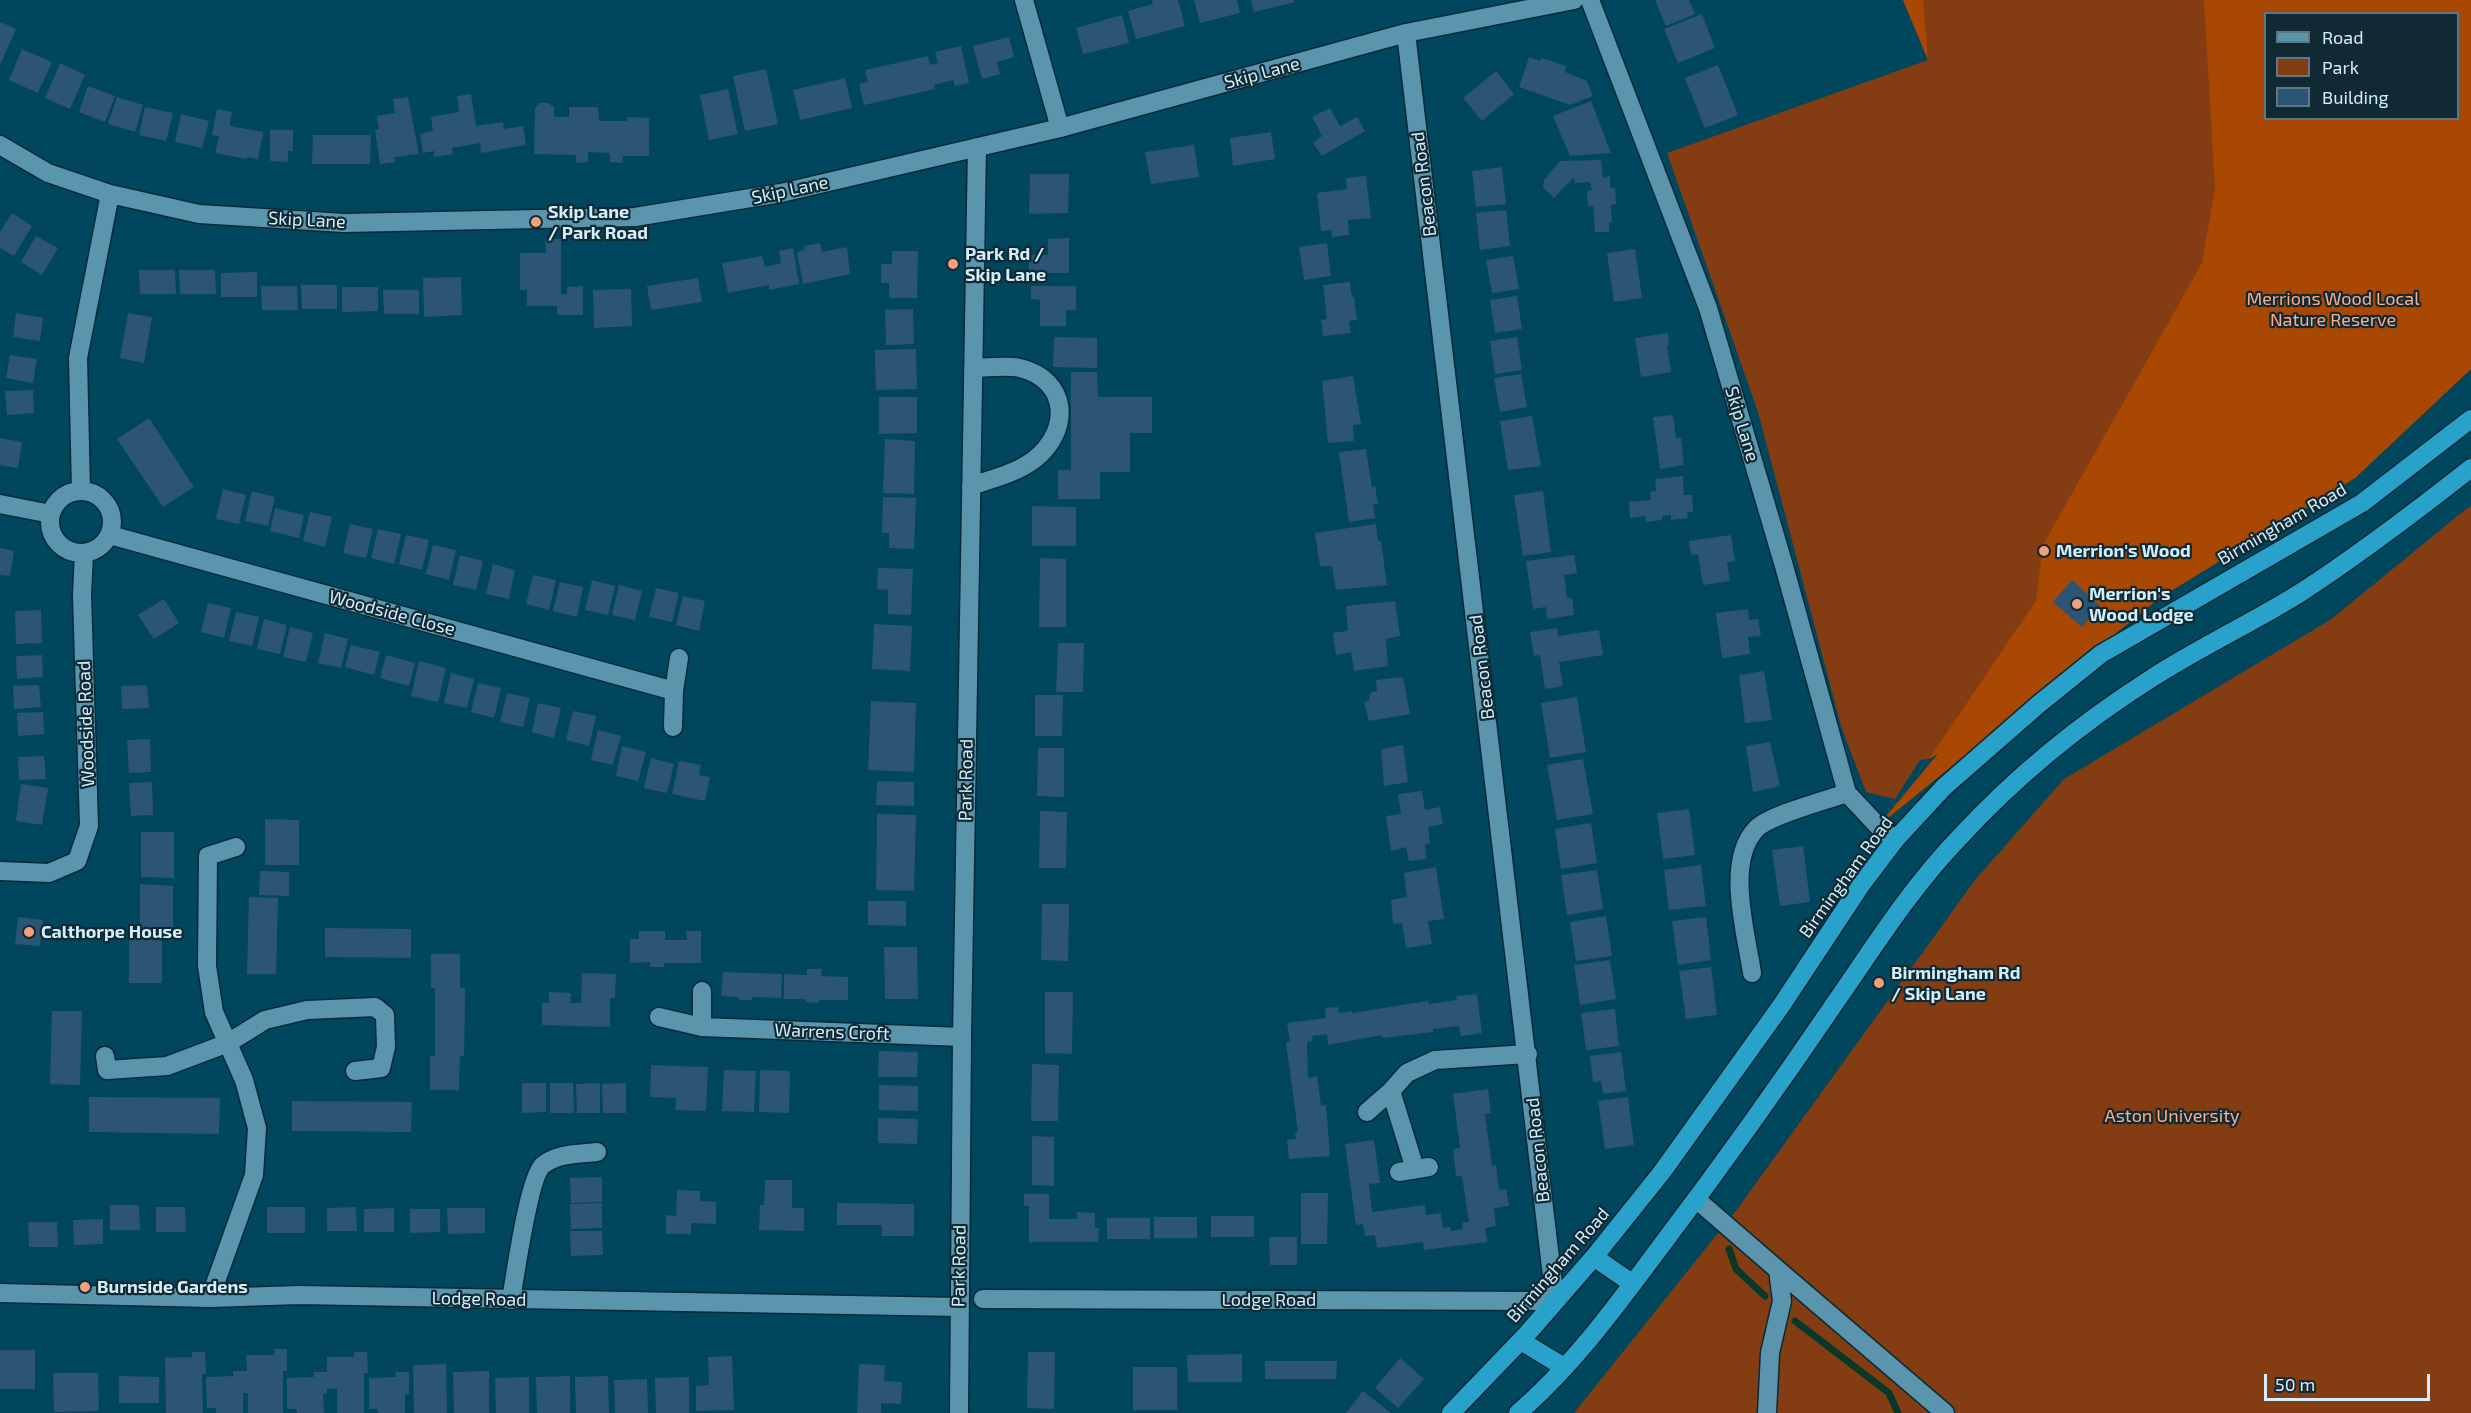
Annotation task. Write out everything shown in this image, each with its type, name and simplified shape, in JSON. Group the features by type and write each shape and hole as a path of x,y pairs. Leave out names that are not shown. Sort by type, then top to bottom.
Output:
{"highway":[{"name":"Birmingham Road","path":"1451,1413 1521,1341 1594,1257 1719,1095 1861,885 1895,840 1944,787 1991,744 2101,654 2362,503 2471,419"},
{"path":"1518,1413 1564,1367 1633,1284 1733,1150 1896,913 1956,841 2007,789 2061,742 2110,706 2154,676 2298,594 2388,533 2471,468"},
{"path":"1594,1257 1633,1284"},
{"path":"1521,1341 1564,1367"}],"street":[{"path":"1024,0 1060,128"},
{"name":"Skip Lane","path":"0,145 48,173 110,194 200,214 344,223 635,217 781,194 1060,128 1406,33 1574,0"},
{"name":"Skip Lane","path":"1590,0 1708,308 1785,566 1847,793 1878,826 1895,840"},
{"name":"Beacon Road","path":"1406,33 1528,1054 1555,1300"},
{"name":"Park Road","path":"959,1413 958,1307 977,147"},
{"path":"81,491 78,358 110,194"},
{"path":"971,486 1000,477 1034,460 1048,445 1057,429 1059,417 1058,397 1054,388 1044,378 1019,368 973,368"},
{"path":"81,491 94,494 109,509 112,521 110,535 100,547 84,553 70,552 58,543 52,534 51,514 56,504 69,494 81,491"},
{"path":"0,504 51,514"},
{"name":"Woodside Close","path":"110,535 674,691"},
{"name":"Woodside Road","path":"0,871 49,873 77,861 89,826 82,595 84,553"},
{"path":"673,727 674,691 679,658"},
{"path":"1752,973 1738,874 1743,850 1757,828 1777,818 1847,793"},
{"path":"210,1298 254,1175 257,1128 244,1080 214,1012 207,966 208,856 236,847"},
{"path":"702,991 702,1027"},
{"path":"105,1056 107,1070 167,1066 228,1043 265,1020 307,1010 375,1006 385,1015 386,1047 381,1068 355,1071"},
{"name":"Warrens Croft","path":"659,1017 702,1027 962,1037"},
{"path":"1368,1112 1391,1091 1407,1072 1435,1060 1528,1054"},
{"path":"1391,1091 1414,1169"},
{"path":"511,1300 531,1190 540,1166 556,1157 597,1152"},
{"path":"1696,1199 1945,1413"},
{"path":"1767,1413 1770,1353 1782,1301 1778,1270"},
{"name":"Lodge Road","path":"0,1293 210,1298 299,1295 958,1307"},
{"name":"Lodge Road","path":"983,1299 1555,1300"}],"green space":[{"path":"1903,0 2471,0 2471,369 2355,478 2158,599 1878,826 1939,752 1929,759 1920,760 1895,799 1866,792 1841,726 1758,412 1667,153 1928,60"},
{"path":"1903,0 1923,0 1928,60"},
{"name":"Merrions Wood Local Nature Reserve","path":"2204,0 2471,0 2471,369 2355,478 2158,599 1878,826 1939,753 1929,759 2036,601 2043,545 2202,263 2215,189"},
{"name":"Aston University","path":"2471,505 2471,1413 1574,1413 1738,1208 1975,880 2064,779 2330,620"}],"building":[{"path":"1152,0 1178,0 1185,26 1136,39 1128,11 1153,4"},
{"path":"1194,0 1237,0 1240,13 1200,23"},
{"path":"1251,0 1294,0 1295,2 1254,12"},
{"path":"1655,0 1689,0 1695,14 1666,26"},
{"path":"1702,14 1715,48 1678,63 1664,29"},
{"path":"1122,15 1129,43 1083,54 1076,28"},
{"path":"0,22 16,29 0,65"},
{"path":"1009,37 1014,57 997,62 1000,74 982,79 973,46"},
{"path":"961,46 969,83 955,86 953,80 934,85 935,89 864,105 859,84 868,82 865,70 928,56 930,65 938,63 935,52"},
{"path":"22,49 52,62 38,93 9,80"},
{"path":"1529,57 1540,61 1541,58 1566,66 1565,72 1587,81 1593,96 1570,105 1519,87"},
{"path":"60,63 85,75 70,109 45,98"},
{"path":"1718,65 1738,115 1705,128 1685,78"},
{"path":"766,69 778,124 745,131 733,76"},
{"path":"1496,71 1514,94 1482,121 1463,98"},
{"path":"845,78 852,108 800,120 793,90"},
{"path":"88,86 115,96 105,122 79,112"},
{"path":"728,89 738,134 709,140 700,95"},
{"path":"471,94 476,126 503,122 504,129 523,126 526,145 481,153 480,143 452,148 453,154 434,157 434,151 423,153 420,134 433,131 431,117 459,112 457,96"},
{"path":"117,97 143,105 135,132 108,124"},
{"path":"408,97 419,154 394,157 395,162 380,164 375,130 379,129 377,116 395,113 393,99"},
{"path":"1591,101 1611,153 1570,156 1553,116"},
{"path":"539,103 548,103 554,107 554,117 569,117 569,107 598,107 599,121 627,121 627,117 649,118 649,156 623,156 622,163 610,162 610,153 588,152 588,162 576,163 576,155 534,154 535,109"},
{"path":"145,107 173,113 166,141 139,135"},
{"path":"1330,108 1340,126 1357,117 1365,131 1322,156 1313,143 1322,136 1312,117"},
{"path":"217,109 232,112 230,126 263,132 258,159 215,153 219,136 212,135"},
{"path":"181,114 209,121 202,148 175,142"},
{"path":"270,130 293,130 293,151 288,151 288,162 270,161"},
{"path":"1271,132 1275,159 1233,166 1230,138"},
{"path":"313,135 371,135 370,164 312,164"},
{"path":"1194,145 1199,177 1151,184 1145,152"},
{"path":"1601,160 1603,178 1610,176 1610,188 1615,188 1616,204 1611,205 1612,222 1609,223 1609,232 1595,232 1593,206 1588,206 1587,191 1592,190 1590,182 1575,183 1574,177 1554,198 1543,188 1544,180 1560,161"},
{"path":"1502,167 1506,204 1476,207 1472,171"},
{"path":"1030,174 1069,174 1068,213 1029,214"},
{"path":"1366,176 1371,218 1348,220 1349,235 1332,237 1331,230 1321,231 1317,193 1347,189 1346,178"},
{"path":"1506,210 1510,246 1480,250 1476,213"},
{"path":"12,213 32,226 14,256 0,248 0,232"},
{"path":"36,236 58,248 42,275 21,262"},
{"path":"1069,238 1069,273 1029,273 1029,255 1048,255 1048,239"},
{"path":"545,239 561,239 561,294 567,294 567,287 583,286 583,315 557,315 557,306 527,306 527,290 520,290 520,253 546,253"},
{"path":"820,243 822,252 847,247 850,274 803,284 797,252 805,250 804,246"},
{"path":"1327,243 1331,276 1304,280 1299,247"},
{"path":"793,248 799,284 769,290 769,285 728,293 722,263 762,256 765,267 781,263 779,251"},
{"path":"1635,249 1642,298 1614,302 1607,253"},
{"path":"892,251 918,251 917,298 889,298 889,283 881,283 881,264 892,264"},
{"path":"1513,256 1519,289 1492,293 1486,260"},
{"path":"139,270 175,270 176,294 140,294"},
{"path":"179,270 215,270 216,294 180,294"},
{"path":"257,272 257,297 221,297 221,273"},
{"path":"461,277 462,315 424,317 423,278"},
{"path":"698,278 702,302 651,310 647,286"},
{"path":"1350,282 1357,320 1349,321 1351,333 1323,336 1321,320 1327,319 1323,285"},
{"path":"301,285 337,285 337,309 302,309"},
{"path":"261,286 297,286 298,310 262,310"},
{"path":"1031,286 1076,286 1076,310 1066,310 1066,326 1040,326 1040,300 1031,299"},
{"path":"342,287 378,287 378,311 342,312"},
{"path":"631,289 632,326 594,328 593,290"},
{"path":"383,290 419,290 419,314 384,314"},
{"path":"1517,296 1522,329 1495,333 1490,300"},
{"path":"913,309 914,344 886,345 885,310"},
{"path":"16,313 43,318 40,341 13,337"},
{"path":"128,313 152,317 144,363 120,358"},
{"path":"1668,333 1669,345 1667,346 1671,372 1641,377 1635,338"},
{"path":"1054,337 1097,338 1097,368 1053,367"},
{"path":"1517,337 1522,370 1495,374 1490,341"},
{"path":"916,349 917,389 876,390 875,350"},
{"path":"10,355 37,359 33,383 6,378"},
{"path":"1071,372 1097,372 1098,397 1152,397 1152,433 1130,433 1130,472 1100,472 1100,499 1058,499 1058,470 1071,470"},
{"path":"1521,374 1527,407 1500,412 1494,378"},
{"path":"1353,376 1361,424 1353,425 1354,441 1328,443 1322,381"},
{"path":"33,390 34,413 7,415 5,391"},
{"path":"879,397 917,397 917,433 879,434"},
{"path":"1673,415 1676,438 1681,438 1684,465 1660,469 1653,417"},
{"path":"1532,416 1541,466 1508,470 1500,421"},
{"path":"149,418 194,487 163,507 117,439"},
{"path":"0,438 22,442 18,468 0,465"},
{"path":"885,439 915,441 914,494 883,493"},
{"path":"1366,449 1372,488 1375,486 1378,504 1373,504 1375,518 1349,522 1339,452"},
{"path":"1683,476 1684,495 1692,495 1693,512 1687,512 1688,518 1671,520 1671,515 1662,516 1662,520 1646,522 1645,516 1630,518 1629,502 1651,500 1650,492 1656,491 1655,479"},
{"path":"223,489 246,495 239,524 216,519"},
{"path":"252,491 275,497 268,526 245,521"},
{"path":"1543,491 1551,552 1523,556 1514,495"},
{"path":"883,497 916,498 914,549 889,548 889,533 882,533"},
{"path":"1032,506 1076,507 1076,546 1032,546"},
{"path":"275,508 304,515 299,538 270,531"},
{"path":"310,512 332,517 325,547 303,541"},
{"path":"350,524 373,529 366,558 343,553"},
{"path":"1376,524 1378,541 1381,541 1387,585 1336,590 1332,566 1320,566 1315,533"},
{"path":"378,529 401,534 394,564 371,558"},
{"path":"406,535 429,540 422,570 399,564"},
{"path":"1731,535 1735,561 1727,563 1730,581 1703,585 1698,554 1691,555 1689,541"},
{"path":"433,545 456,550 449,580 426,574"},
{"path":"0,548 14,551 10,576 0,575"},
{"path":"460,555 483,561 476,590 453,585"},
{"path":"1574,555 1577,573 1564,575 1567,598 1572,598 1574,615 1547,619 1546,607 1533,609 1526,561"},
{"path":"1040,558 1066,559 1066,627 1039,627"},
{"path":"493,564 515,570 509,599 486,594"},
{"path":"878,568 913,569 911,615 888,614 888,590 877,589"},
{"path":"533,575 556,580 549,610 526,604"},
{"path":"592,580 615,586 608,615 585,610"},
{"name":"Merrion's Wood Lodge","path":"2072,580 2100,606 2082,627 2053,602"},
{"path":"560,582 583,587 577,617 553,611"},
{"path":"619,585 642,591 635,620 612,615"},
{"path":"656,588 679,593 672,622 649,617"},
{"path":"683,596 705,601 699,631 676,625"},
{"path":"164,599 179,623 154,639 138,615"},
{"path":"1395,601 1400,636 1386,639 1388,666 1354,671 1351,652 1336,655 1333,633 1348,631 1346,606"},
{"path":"208,603 231,608 224,638 201,632"},
{"path":"1748,609 1749,620 1758,619 1761,636 1748,637 1750,654 1722,658 1716,613"},
{"path":"41,610 42,643 16,644 15,611"},
{"path":"236,612 259,617 252,646 229,641"},
{"path":"264,619 287,625 280,654 257,649"},
{"path":"874,624 912,626 910,671 872,669"},
{"path":"290,627 313,633 306,662 283,657"},
{"path":"1557,628 1558,636 1599,630 1603,655 1559,662 1563,686 1545,689 1540,655 1534,656 1530,632"},
{"path":"325,633 348,639 341,668 318,663"},
{"path":"1058,643 1084,643 1083,692 1056,692"},
{"path":"351,645 380,652 374,675 345,667"},
{"path":"42,655 43,677 17,679 16,656"},
{"path":"386,655 415,663 409,686 380,678"},
{"path":"419,661 446,668 438,702 411,696"},
{"path":"1764,671 1772,720 1745,723 1739,675"},
{"path":"451,673 474,679 467,708 444,703"},
{"path":"1403,677 1410,714 1369,721 1364,702 1369,700 1370,693 1377,691 1376,680"},
{"path":"478,683 501,688 494,718 471,712"},
{"path":"39,685 41,707 14,709 13,686"},
{"path":"147,685 149,708 122,709 121,686"},
{"path":"507,693 530,698 523,727 500,722"},
{"path":"1035,695 1063,695 1062,736 1035,736"},
{"path":"1577,697 1586,752 1550,758 1541,703"},
{"path":"871,701 916,703 914,772 868,770"},
{"path":"538,703 561,708 554,738 532,732"},
{"path":"573,711 596,716 589,746 566,740"},
{"path":"43,712 44,734 18,736 17,713"},
{"path":"598,730 621,736 613,765 591,760"},
{"path":"150,739 151,772 129,773 127,740"},
{"path":"1770,742 1780,786 1753,792 1746,746"},
{"path":"1403,745 1408,782 1384,786 1381,749"},
{"path":"622,746 646,752 638,781 616,776"},
{"path":"1038,748 1064,748 1064,797 1037,796"},
{"path":"44,756 46,779 19,780 18,757"},
{"path":"651,758 674,764 667,793 644,788"},
{"path":"1583,759 1593,814 1557,820 1547,765"},
{"path":"679,761 701,765 699,775 710,777 705,801 672,794"},
{"path":"877,781 914,782 914,806 876,805"},
{"path":"152,782 153,815 131,816 129,783"},
{"path":"21,784 48,788 42,825 16,821"},
{"path":"1422,791 1425,810 1440,807 1443,824 1428,827 1430,843 1425,845 1426,859 1409,861 1406,847 1391,851 1386,816 1401,814 1398,794"},
{"path":"1689,809 1695,855 1663,859 1657,813"},
{"path":"1040,811 1067,812 1066,868 1039,868"},
{"path":"877,814 916,815 914,891 876,890"},
{"path":"265,819 299,820 299,865 265,865"},
{"path":"1591,823 1597,863 1561,869 1555,829"},
{"path":"141,832 174,832 174,878 141,877"},
{"path":"1803,846 1810,902 1780,906 1772,850"},
{"path":"1701,865 1706,906 1669,910 1664,870"},
{"path":"1436,867 1444,919 1428,921 1432,944 1406,948 1402,923 1393,924 1391,900 1407,897 1404,873"},
{"path":"1597,870 1603,909 1567,915 1561,875"},
{"path":"260,871 289,872 289,896 259,895"},
{"path":"140,884 173,886 173,931 140,930"},
{"path":"249,897 278,898 276,974 247,974"},
{"path":"868,901 906,901 906,926 868,925"},
{"path":"1042,904 1069,904 1068,961 1041,960"},
{"path":"1606,916 1612,956 1576,961 1570,922"},
{"name":"Calthorpe House","path":"18,917 43,920 40,946 15,944"},
{"path":"1706,917 1711,960 1678,965 1672,921"},
{"path":"325,928 411,929 411,958 325,957"},
{"path":"639,931 665,931 665,940 687,940 686,931 701,931 701,963 664,963 664,967 650,967 650,962 630,963 630,939 639,939"},
{"path":"129,937 162,938 162,983 129,983"},
{"path":"884,947 917,947 918,999 885,999"},
{"path":"431,954 460,954 460,988 465,988 465,1005 464,1056 460,1056 459,1090 430,1090 430,1056 435,1056 435,988 431,988"},
{"path":"1610,960 1616,999 1580,1005 1574,965"},
{"path":"1711,967 1717,1015 1686,1019 1679,971"},
{"path":"807,969 822,969 821,976 848,977 848,1000 818,1000 819,1003 806,1002 806,999 784,999 784,974 807,975"},
{"path":"723,972 782,974 781,998 752,997 752,1000 739,1000 739,997 721,996"},
{"path":"582,973 616,974 615,998 610,998 610,1027 542,1025 542,1003 549,1003 549,992 571,993 570,1003 581,1003"},
{"path":"1045,992 1073,992 1072,1054 1045,1053"},
{"path":"1477,994 1482,1033 1461,1036 1459,1026 1433,1029 1433,1032 1383,1038 1382,1035 1328,1045 1327,1034 1312,1036 1313,1041 1307,1042 1308,1078 1317,1076 1321,1106 1326,1105 1330,1156 1289,1159 1287,1140 1296,1139 1295,1133 1298,1132 1286,1042 1290,1041 1287,1023 1326,1018 1325,1008 1338,1007 1339,1013 1352,1011 1352,1013 1428,1001 1429,1004 1457,1000 1456,996"},
{"path":"1615,1009 1619,1046 1586,1050 1581,1013"},
{"path":"52,1011 82,1011 80,1085 50,1084"},
{"path":"879,1051 918,1052 917,1077 878,1077"},
{"path":"1621,1052 1626,1091 1603,1094 1601,1081 1593,1082 1590,1056"},
{"path":"1032,1064 1059,1065 1058,1121 1031,1121"},
{"path":"651,1065 708,1067 706,1111 675,1110 676,1098 650,1097"},
{"path":"724,1070 756,1071 754,1112 722,1111"},
{"path":"760,1070 790,1071 789,1113 759,1112"},
{"path":"522,1083 546,1083 546,1112 522,1113"},
{"path":"550,1083 573,1083 574,1113 550,1113"},
{"path":"600,1083 600,1113 577,1113 576,1084"},
{"path":"626,1083 626,1113 603,1113 602,1084"},
{"path":"879,1085 918,1086 918,1111 879,1110"},
{"path":"1488,1089 1491,1113 1485,1114 1492,1166 1496,1165 1499,1190 1506,1189 1509,1206 1494,1208 1496,1226 1485,1228 1487,1242 1424,1250 1423,1242 1377,1248 1375,1235 1365,1236 1363,1224 1356,1225 1345,1144 1374,1140 1380,1183 1369,1184 1372,1212 1425,1205 1426,1215 1441,1213 1443,1228 1450,1227 1451,1231 1463,1229 1462,1223 1469,1222 1462,1176 1456,1176 1453,1149 1460,1148 1453,1094"},
{"path":"89,1097 220,1098 219,1134 89,1132"},
{"path":"1628,1097 1634,1145 1605,1149 1598,1101"},
{"path":"292,1101 412,1102 411,1132 292,1131"},
{"path":"878,1118 918,1119 917,1144 878,1143"},
{"path":"1032,1136 1054,1137 1054,1186 1032,1185"},
{"path":"602,1177 602,1202 571,1203 570,1178"},
{"path":"765,1180 792,1180 792,1208 804,1208 804,1231 759,1230 760,1205 764,1205"},
{"path":"677,1190 700,1191 700,1201 716,1202 716,1224 691,1223 691,1234 666,1234 666,1215 676,1216"},
{"path":"1301,1193 1328,1193 1327,1244 1301,1244"},
{"path":"1024,1194 1049,1194 1049,1219 1077,1219 1077,1212 1095,1213 1095,1228 1099,1228 1098,1242 1029,1242 1029,1206 1024,1206"},
{"path":"602,1203 602,1228 571,1229 570,1204"},
{"path":"837,1203 914,1204 914,1236 882,1236 882,1225 837,1225"},
{"path":"110,1205 139,1205 140,1230 110,1230"},
{"path":"156,1207 185,1207 186,1232 156,1232"},
{"path":"267,1207 305,1207 305,1233 267,1233"},
{"path":"356,1207 357,1231 327,1231 327,1208"},
{"path":"394,1208 394,1232 364,1232 364,1209"},
{"path":"447,1208 485,1208 485,1233 448,1234"},
{"path":"410,1209 440,1209 440,1232 410,1233"},
{"path":"1211,1216 1254,1216 1254,1237 1211,1237"},
{"path":"1154,1217 1197,1217 1197,1238 1154,1238"},
{"path":"1107,1218 1150,1218 1150,1239 1107,1239"},
{"path":"103,1219 103,1244 74,1245 73,1220"},
{"path":"28,1222 57,1222 58,1247 29,1247"},
{"path":"570,1231 602,1231 603,1255 571,1256"},
{"path":"1269,1237 1297,1237 1297,1265 1270,1265"},
{"path":"274,1349 287,1349 287,1371 283,1371 283,1413 248,1413 248,1393 243,1393 243,1413 216,1413 216,1408 207,1408 206,1377 233,1376 233,1371 247,1371 246,1355 274,1355"},
{"path":"0,1350 35,1350 35,1389 0,1389"},
{"path":"192,1352 205,1352 206,1374 202,1374 203,1413 166,1413 165,1358 192,1357"},
{"path":"354,1352 367,1352 368,1373 364,1373 364,1413 337,1413 337,1388 327,1389 327,1393 323,1394 324,1413 297,1413 296,1409 287,1409 287,1378 314,1377 314,1372 327,1372 327,1357 354,1357"},
{"path":"1028,1352 1055,1352 1054,1409 1027,1408"},
{"path":"1242,1354 1242,1382 1188,1382 1187,1355"},
{"path":"732,1356 734,1410 696,1411 696,1386 709,1385 708,1357"},
{"path":"1400,1358 1424,1379 1398,1408 1375,1388"},
{"path":"1265,1361 1337,1361 1336,1379 1265,1379"},
{"path":"446,1364 447,1413 414,1413 413,1365"},
{"path":"859,1364 885,1365 884,1381 902,1382 901,1404 881,1403 881,1413 857,1413"},
{"path":"1133,1367 1177,1367 1177,1410 1133,1410"},
{"path":"489,1371 489,1413 454,1413 453,1372"},
{"path":"395,1372 409,1372 409,1394 405,1394 405,1413 378,1413 378,1409 369,1409 369,1378 396,1377"},
{"path":"53,1373 98,1373 99,1411 54,1412"},
{"path":"119,1376 159,1377 159,1403 119,1403"},
{"path":"570,1376 570,1413 537,1413 536,1377"},
{"path":"608,1376 609,1413 576,1413 575,1377"},
{"path":"529,1377 529,1413 496,1413 495,1378"},
{"path":"689,1377 689,1413 656,1413 655,1378"},
{"path":"647,1379 648,1413 615,1413 614,1380"},
{"path":"1363,1391 1391,1413 1346,1413"}],"waterway":[{"path":"1729,1249 1736,1269 1765,1296"},
{"path":"1795,1321 1889,1393 1898,1413"}],"place":[{"name":"Skip Lane / Park Road","path":"536,222"},
{"name":"Park Rd / Skip Lane","path":"953,264"},
{"name":"Merrion's Wood","path":"2044,551"},
{"name":"Merrion's Wood Lodge","path":"2077,604"},
{"name":"Calthorpe House","path":"29,932"},
{"name":"Birmingham Rd / Skip Lane","path":"1879,983"},
{"name":"Burnside Gardens","path":"85,1287"}]}
